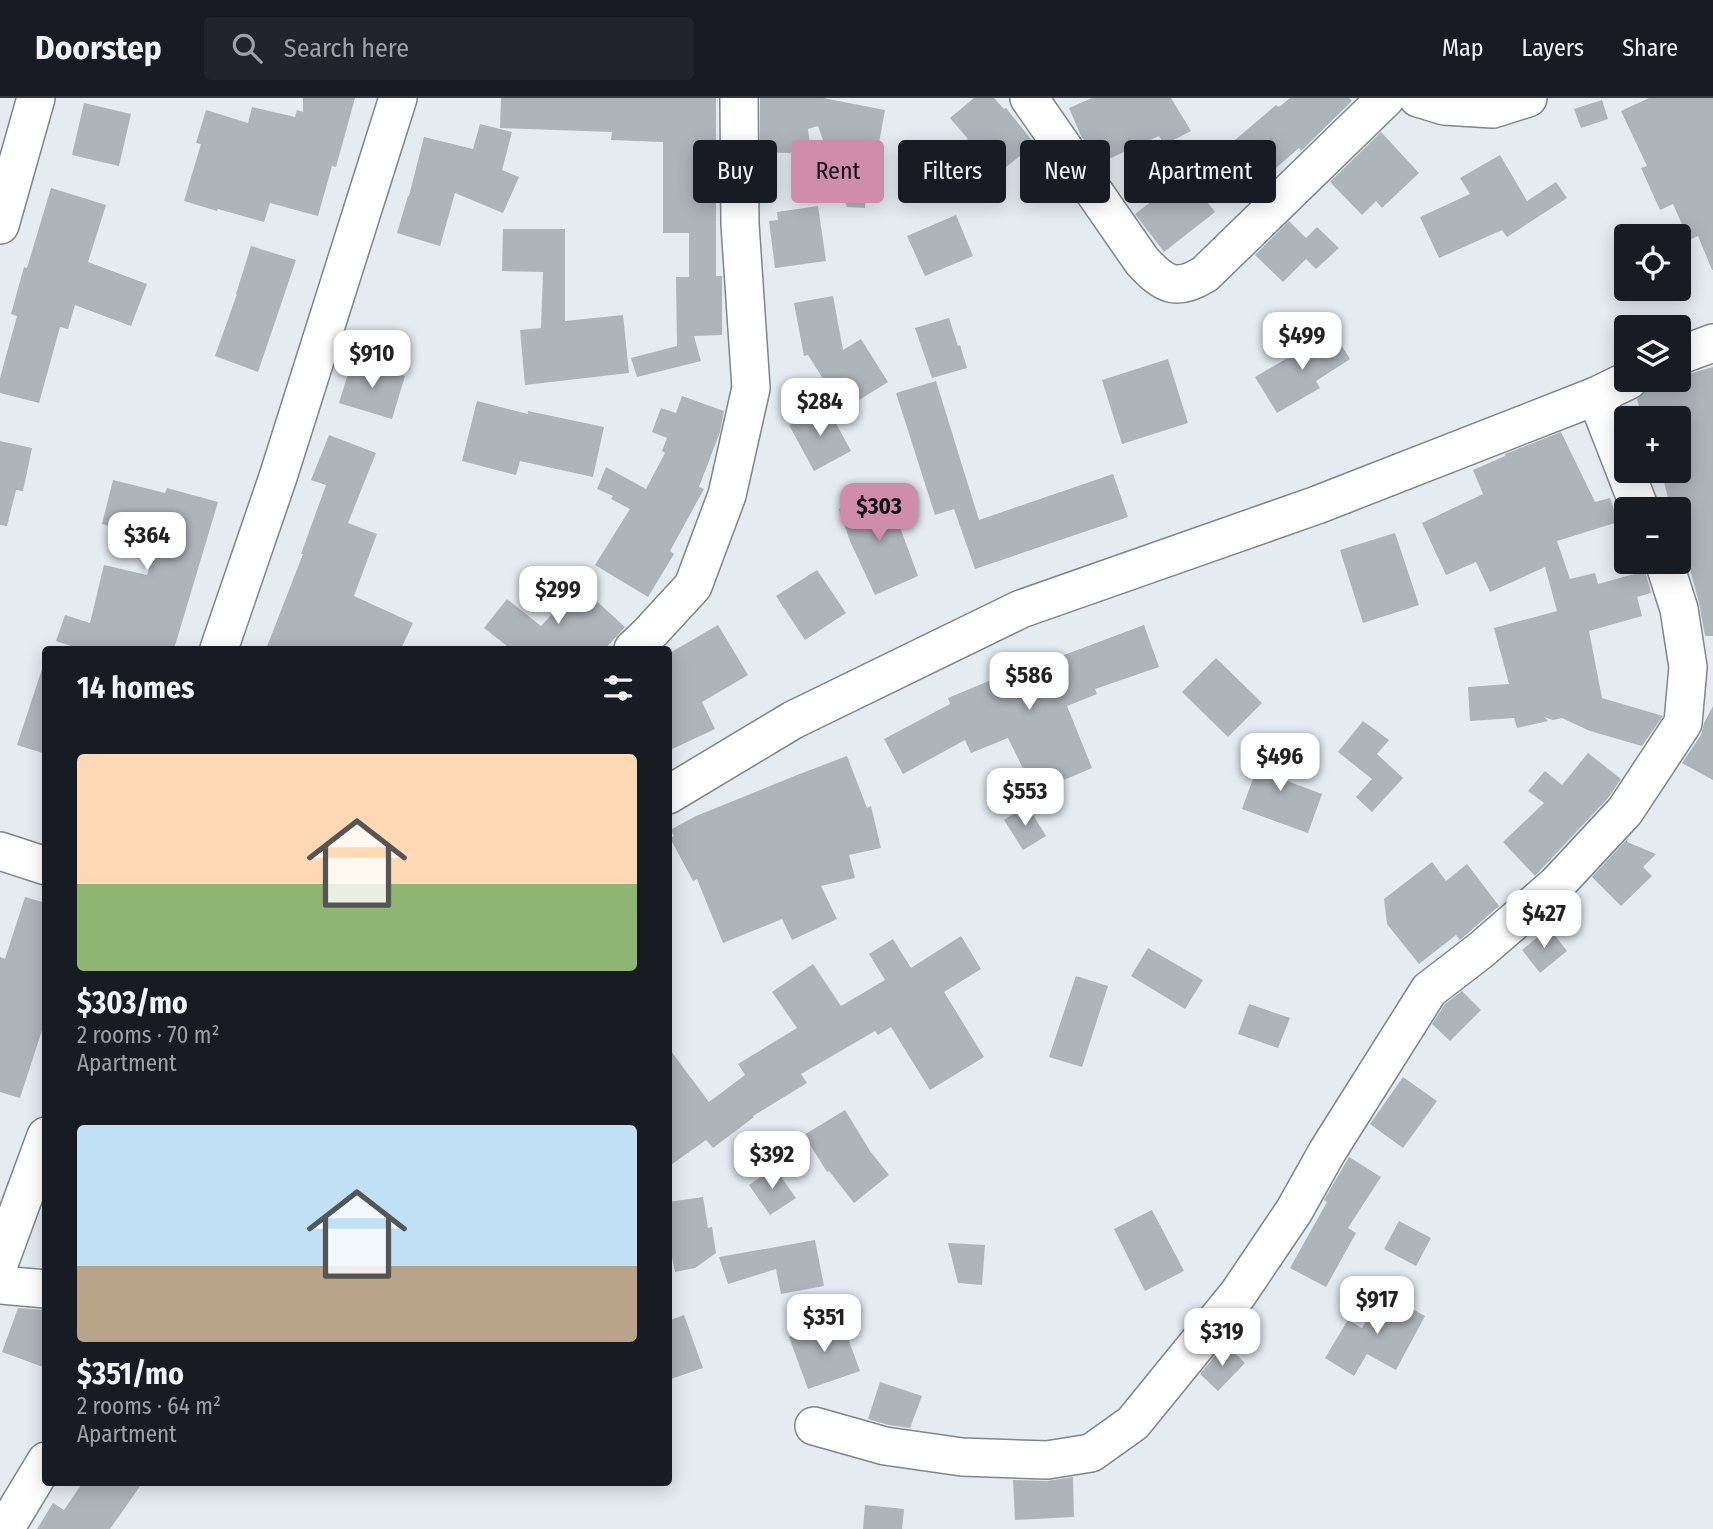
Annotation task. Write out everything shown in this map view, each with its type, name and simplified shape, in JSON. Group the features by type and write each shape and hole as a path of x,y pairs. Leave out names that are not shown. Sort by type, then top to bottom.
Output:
{"street":[{"path":"0,225 36,98"},
{"path":"220,646 278,477 398,98"},
{"path":"636,646 693,586 727,495 751,388 740,224 739,98"},
{"path":"1029,98 1142,261 1155,275 1176,285 1191,282 1205,274 1386,98"},
{"path":"1418,98 1444,106 1493,109 1528,98"},
{"path":"1691,351 1713,343"},
{"path":"672,793 793,720 1021,609 1317,505 1614,387"},
{"path":"1596,396 1635,497"},
{"path":"814,1426 885,1446 962,1457 1047,1461 1091,1453 1133,1423 1238,1294 1294,1211 1327,1152 1429,990 1482,950 1557,884 1625,811 1683,723 1688,667 1679,609 1668,574"},
{"path":"0,851 42,865"},
{"path":"0,1261 42,1147"},
{"path":"0,1285 42,1289"},
{"path":"5,1529 42,1468"}],"building":[{"path":"303,98 355,98 336,167 332,166 318,216 270,203 264,222 184,201 201,144 196,143 206,110 248,123 252,107 295,117 297,110 303,112"},
{"path":"501,98 716,98 716,140 693,140 693,203 716,203 716,276 722,276 722,335 694,336 701,361 637,377 631,358 677,346 676,277 689,277 689,233 663,233 663,142 611,140 612,132 500,128"},
{"path":"760,98 823,98 885,110 880,140 823,140 818,126 808,129 809,140 791,140 791,153 777,153 777,140 760,140"},
{"path":"974,98 994,98 1006,108 1032,140 1020,140 1020,156 1006,167 1006,140 966,140 950,118"},
{"path":"1092,98 1171,98 1191,131 1174,140 1161,140 1159,136 1150,140 1124,140 1124,152 1110,158 1110,140 1084,140 1069,108"},
{"path":"1290,98 1349,98 1352,101 1301,151 1299,148 1276,168 1276,140 1235,140 1276,105 1279,107"},
{"path":"1649,98 1713,98 1713,270 1698,236 1691,239 1691,224 1682,224 1673,204 1660,210 1641,168 1647,166 1621,111"},
{"path":"1602,100 1608,119 1581,128 1574,109"},
{"path":"84,103 131,114 119,166 72,155"},
{"path":"480,124 512,132 502,170 519,177 503,213 455,193 440,246 397,233 424,137 473,149"},
{"path":"1381,132 1419,173 1382,208 1376,201 1362,215 1330,182"},
{"path":"1500,155 1527,201 1556,182 1567,198 1507,237 1502,230 1439,258 1420,217 1470,194 1460,178"},
{"path":"51,188 106,205 88,262 147,284 131,326 75,305 68,329 60,327 39,403 0,393 0,378 17,316 11,314"},
{"path":"846,203 865,203 865,208 847,207"},
{"path":"1149,203 1208,203 1215,212 1164,252 1135,214"},
{"path":"818,206 826,261 775,268 769,221 778,220 777,212"},
{"path":"956,215 973,256 925,276 907,236"},
{"path":"1289,221 1306,238 1317,227 1339,248 1316,269 1306,259 1283,282 1255,255"},
{"path":"503,229 565,229 565,321 623,315 629,373 525,385 520,330 541,328 543,272 502,271"},
{"path":"251,246 296,260 258,372 215,356"},
{"path":"833,296 843,350 861,339 888,382 843,410 808,355 804,356 794,303"},
{"path":"949,318 967,368 932,378 915,328"},
{"path":"1333,332 1350,359 1316,381 1320,388 1277,413 1255,377"},
{"path":"1168,359 1188,423 1122,444 1102,380"},
{"path":"352,361 405,376 392,419 339,403"},
{"path":"1713,367 1713,636 1705,636 1691,573 1691,497 1668,497 1664,483 1691,483 1691,406 1639,406 1637,399 1645,392 1691,392 1691,373"},
{"path":"936,381 979,520 1113,474 1128,517 975,569 954,509 935,515 896,393"},
{"path":"682,396 724,411 720,432 699,487 704,489 670,551 674,554 648,597 595,565 630,509 611,499 613,496 597,489 606,467 646,489 665,453 662,451 667,438 652,432 661,408 676,413"},
{"path":"477,401 528,414 528,411 604,427 593,477 520,461 516,475 462,461"},
{"path":"826,405 851,451 814,471 789,425"},
{"path":"1561,432 1595,502 1610,498 1614,510 1614,523 1557,541 1570,579 1595,573 1598,584 1634,574 1646,574 1651,593 1637,597 1642,616 1589,631 1602,698 1663,716 1642,746 1590,731 1562,718 1553,720 1544,717 1548,721 1517,728 1514,718 1470,721 1468,687 1509,684 1494,628 1557,611 1545,567 1490,592 1476,562 1446,575 1422,523 1483,494 1473,470"},
{"path":"329,435 376,453 348,523 377,534 354,596 413,623 402,646 267,646 326,485 311,480"},
{"path":"0,441 32,448 23,491 16,490 7,526 0,525"},
{"path":"113,480 165,493 167,488 218,502 175,646 71,646 56,641 65,615 90,623 104,565 147,575 158,538 102,524"},
{"path":"887,492 918,576 875,595 850,541 839,509"},
{"path":"1395,533 1419,605 1363,623 1340,550"},
{"path":"817,570 846,613 805,640 776,596"},
{"path":"579,585 625,627 608,646 507,646 484,628 507,599 541,626"},
{"path":"718,625 748,675 702,702 715,729 672,749 672,652"},
{"path":"1144,625 1159,667 1095,689 1097,694 1067,706 1092,768 1059,782 1064,794 1041,805 1008,738 971,753 965,740 903,774 884,739 950,704 948,698"},
{"path":"1216,658 1262,703 1228,737 1182,692"},
{"path":"42,669 42,753 17,745"},
{"path":"1713,706 1713,780 1682,763 1701,735"},
{"path":"1363,721 1389,740 1377,754 1403,778 1372,812 1356,797 1372,779 1338,752"},
{"path":"1273,741 1283,746 1284,752 1279,778 1322,794 1308,833 1242,809 1264,743"},
{"path":"1588,753 1621,779 1608,798 1535,876 1503,842 1544,803 1528,791 1545,771 1562,785"},
{"path":"847,756 867,808 871,806 881,848 849,855 855,878 821,886 837,919 792,940 782,919 723,943 697,879 693,881 672,842 672,829 696,816"},
{"path":"1027,805 1046,836 1023,850 1004,820"},
{"path":"1628,838 1627,842 1656,854 1643,867 1652,876 1621,906 1592,877"},
{"path":"1432,862 1446,881 1467,864 1499,906 1460,940 1456,935 1419,964 1387,924 1384,899"},
{"path":"25,897 42,902 42,1030 20,1098 0,1092 0,957 5,959"},
{"path":"1549,928 1567,951 1540,973 1522,950"},
{"path":"961,936 981,969 944,992 984,1057 930,1090 891,1027 878,1035 875,1031 801,1074 807,1083 753,1116 713,1148 706,1140 672,1164 672,1052 709,1102 745,1075 738,1064 797,1028 772,992 813,964 841,1006 885,980 869,954 893,939 911,968"},
{"path":"1148,948 1203,980 1185,1009 1131,976"},
{"path":"1076,976 1108,986 1082,1067 1049,1057"},
{"path":"1462,991 1481,1010 1450,1041 1432,1024 1445,1004"},
{"path":"1249,1004 1290,1018 1278,1048 1238,1034"},
{"path":"1403,1077 1437,1101 1403,1148 1370,1124"},
{"path":"845,1110 870,1151 889,1175 854,1203 829,1171 827,1172 804,1135"},
{"path":"1349,1157 1381,1177 1348,1228 1356,1233 1326,1287 1290,1268"},
{"path":"774,1167 796,1198 770,1215 749,1185"},
{"path":"703,1197 708,1228 712,1227 716,1253 695,1268 675,1272 672,1257 672,1201"},
{"path":"1152,1210 1184,1271 1145,1291 1114,1229"},
{"path":"1399,1221 1431,1238 1416,1266 1384,1249"},
{"path":"815,1240 824,1286 781,1294 776,1269 728,1284 719,1257"},
{"path":"948,1243 985,1245 982,1285 958,1283"},
{"path":"1382,1292 1425,1316 1396,1370 1367,1354 1354,1376 1325,1358 1348,1320 1362,1328"},
{"path":"18,1308 42,1310 42,1367 2,1352"},
{"path":"684,1315 703,1368 672,1379 672,1320"},
{"path":"841,1319 860,1371 808,1389 789,1337"},
{"path":"1225,1344 1245,1363 1218,1391 1200,1374"},
{"path":"880,1382 922,1396 910,1428 868,1419"},
{"path":"1073,1477 1074,1517 1015,1520 1013,1480 1047,1481"},
{"path":"80,1486 140,1486 110,1529 37,1529 53,1503 64,1510"},
{"path":"865,1505 904,1509 902,1529 863,1529"}]}
